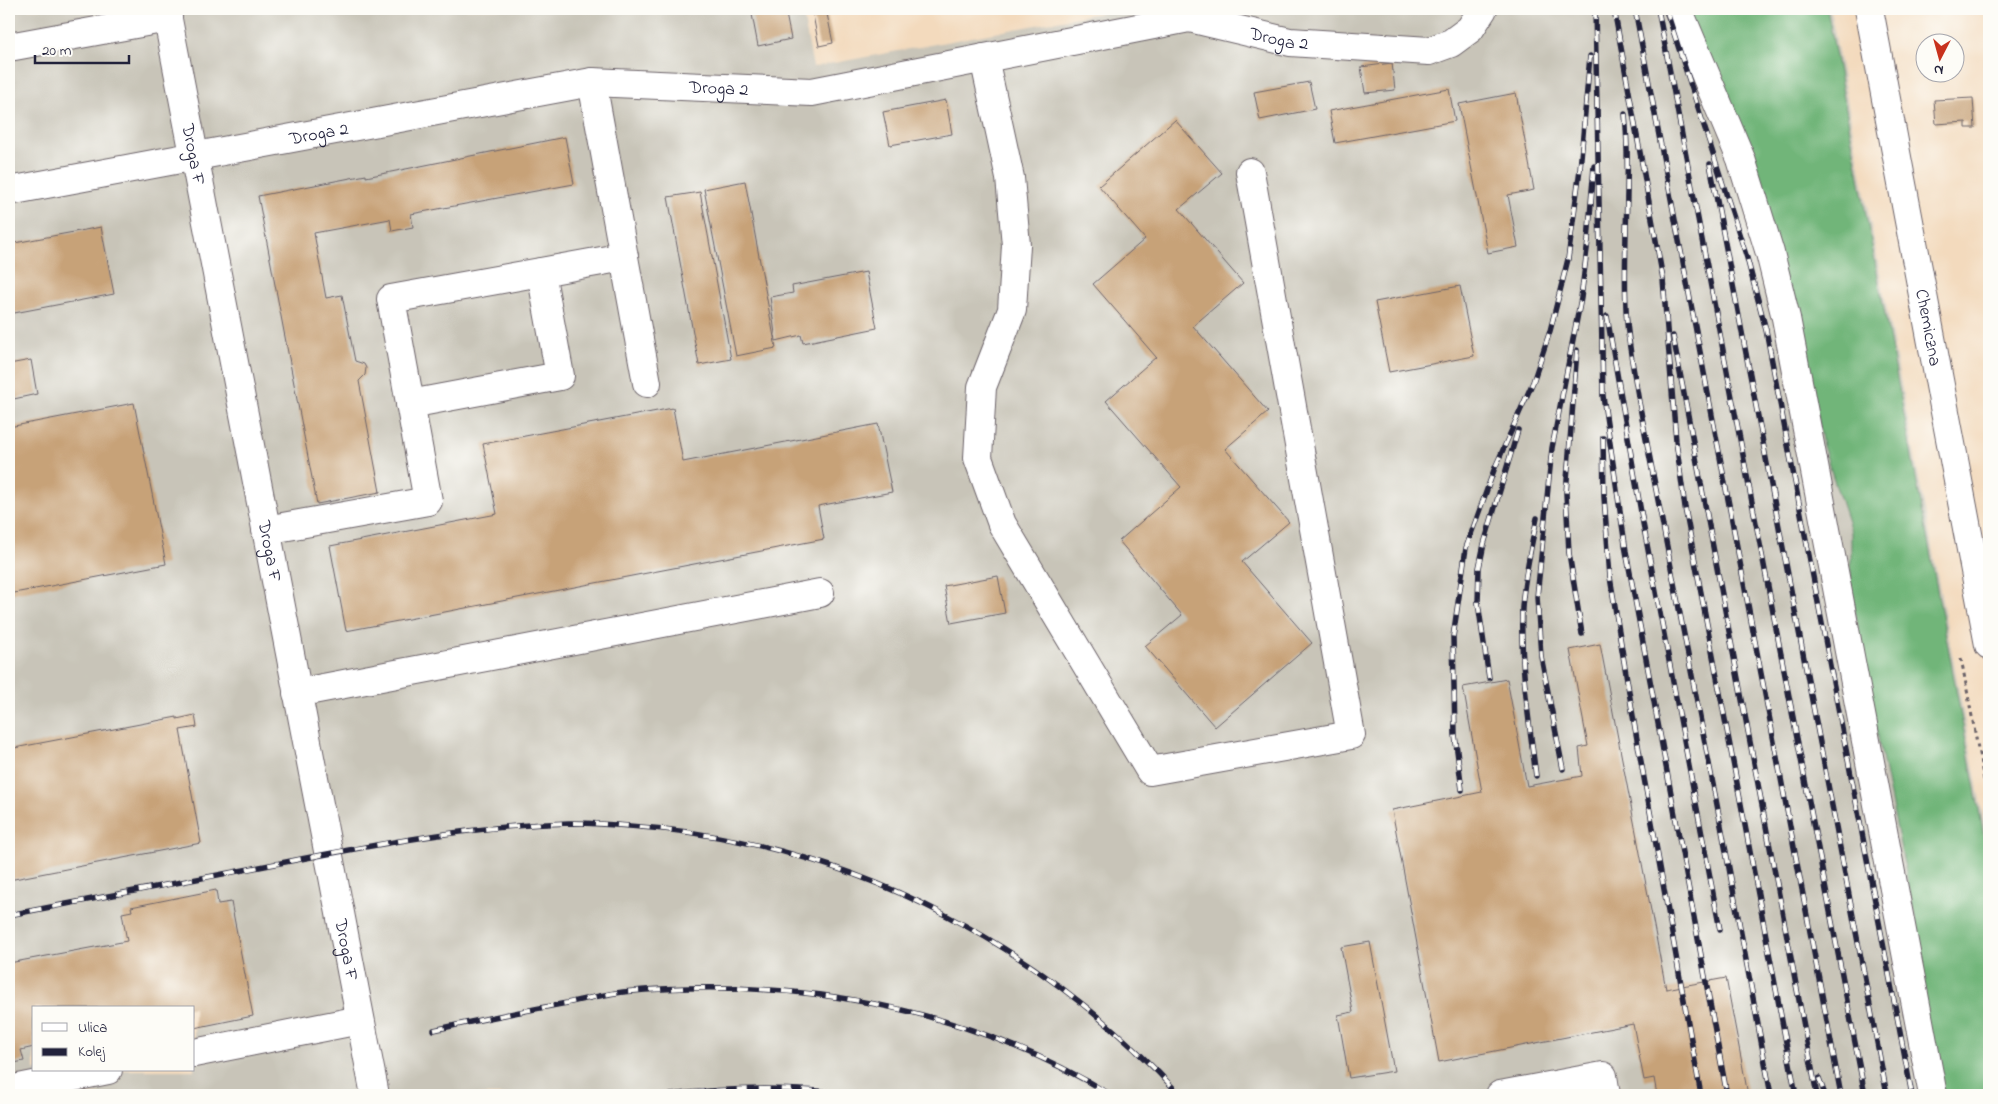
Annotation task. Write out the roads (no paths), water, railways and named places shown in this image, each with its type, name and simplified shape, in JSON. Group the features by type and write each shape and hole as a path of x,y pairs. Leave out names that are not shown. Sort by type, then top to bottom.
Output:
{"street":[{"name":"Droga 2","path":"9,191 592,82 812,92 1189,18 1290,42 1429,51 1451,43 1470,29 1483,9"},
{"path":"1678,9 1741,159 1770,253 1786,318 1932,1095"},
{"name":"Chemiczna","path":"1868,9 1989,645"},
{"path":"9,47 167,13"},
{"name":"Droga F","path":"167,13 375,1095"},
{"path":"984,58 1010,178 1016,245 1012,310 982,388 978,458 1002,524 1150,771 1352,735 1250,172"},
{"path":"592,82 647,383"},
{"path":"266,530 428,501 391,299 624,257"},
{"path":"410,404 560,376 541,272"},
{"path":"297,693 820,594"},
{"path":"195,1053 360,1020"},
{"path":"9,1090 98,1072"},
{"path":"1500,1095 1603,1076 1606,1095"}],"railway":[{"path":"1595,9 1603,396 1626,551 1727,1095"},
{"path":"1614,9 1663,279 1676,441 1685,508 1796,1095"},
{"path":"1635,9 1841,1095"},
{"path":"1658,9 1865,1095"},
{"path":"1666,9 1747,258 1766,330 1912,1095"},
{"path":"1462,790 1455,735 1453,637 1466,548 1494,470 1533,382 1550,331 1568,259 1580,169 1590,56"},
{"path":"1625,114 1627,138 1625,284 1629,343 1771,1095"},
{"path":"1710,164 1887,1095"},
{"path":"1563,769 1541,656 1537,597 1552,448 1581,298 1594,166"},
{"path":"1607,316 1642,518 1720,930"},
{"path":"1673,336 1817,1095"},
{"path":"1577,350 1566,493 1569,553 1582,634"},
{"path":"1489,678 1478,603 1479,568 1484,544 1518,430"},
{"path":"1603,438 1604,497 1610,577 1635,728 1701,1095"},
{"path":"1536,776 1522,650 1522,608 1524,586 1537,518"},
{"path":"9,915 348,850 458,832 569,823 664,829 738,841 810,859 879,884 946,915 1009,952 1070,994 1127,1042 1180,1095"},
{"path":"434,1030 623,992 687,988 750,989 813,994 876,1004 937,1019 997,1039 1055,1064 1111,1095"},
{"path":"1819,1078 1825,1095"},
{"path":"671,1095 741,1089 811,1090 858,1095"}]}
